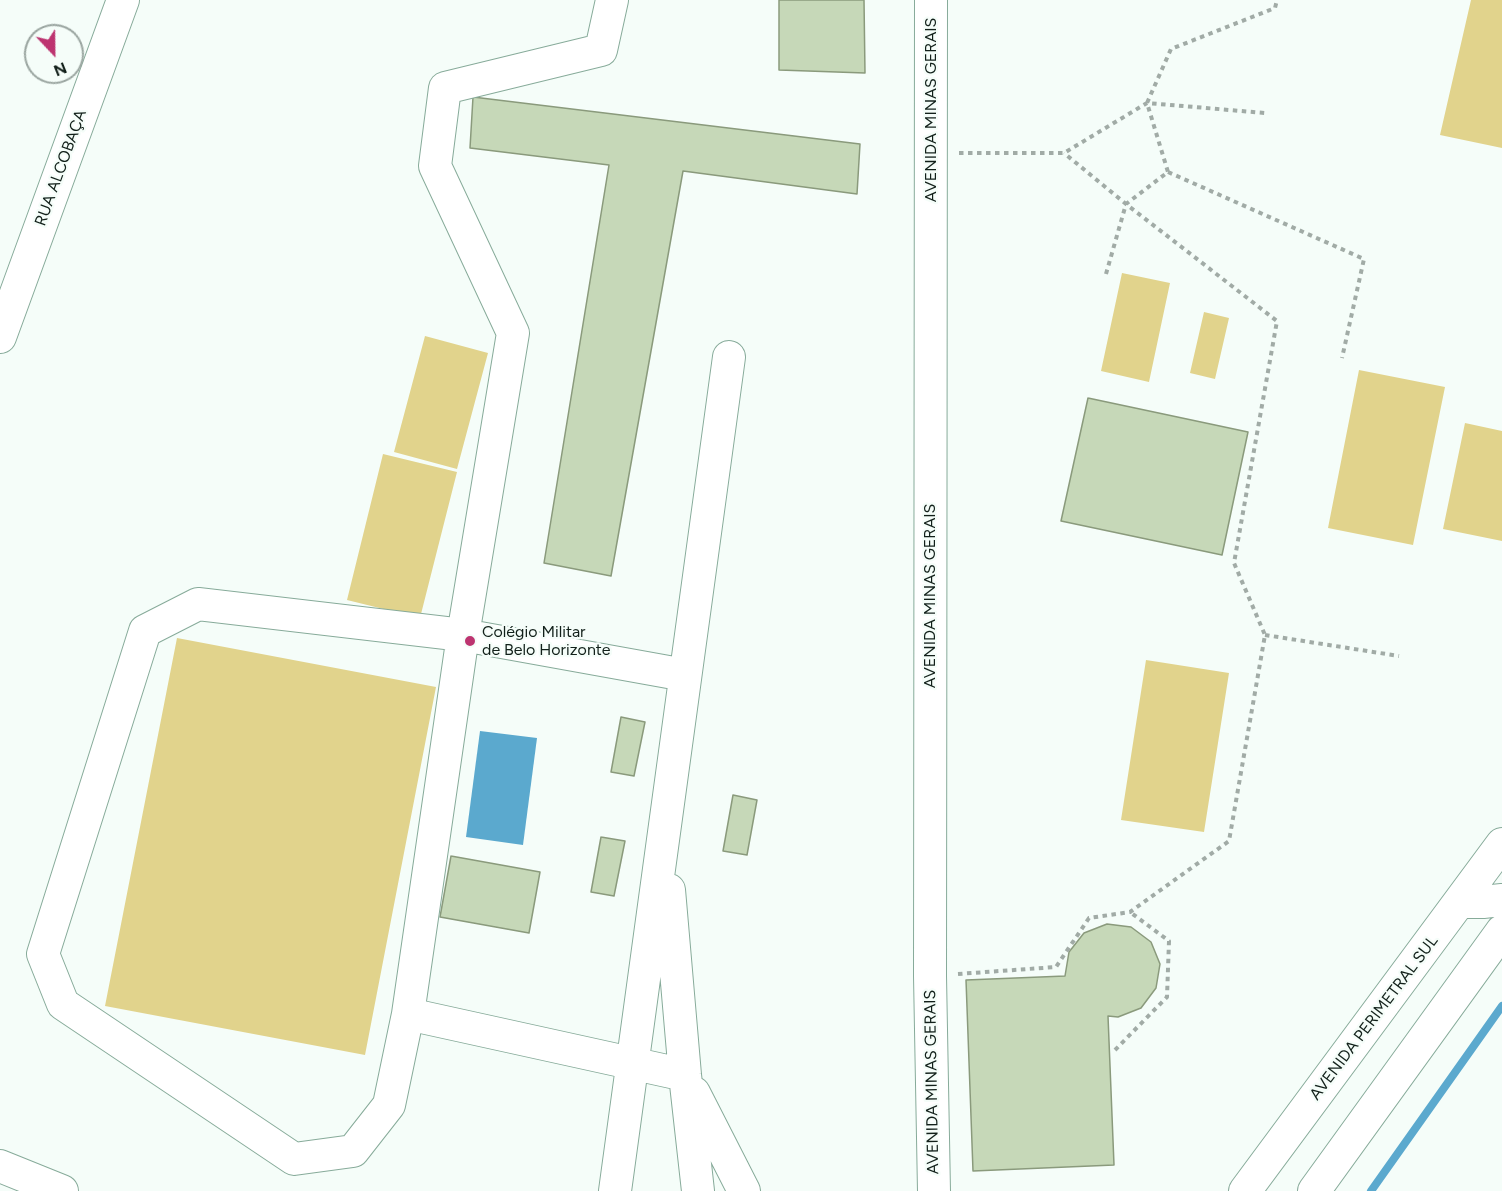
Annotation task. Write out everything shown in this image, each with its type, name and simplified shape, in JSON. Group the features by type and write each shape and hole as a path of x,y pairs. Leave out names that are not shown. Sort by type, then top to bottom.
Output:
{"street":[{"name":"RUA ALCOBAÇA","path":"0,337 123,0"},
{"path":"612,0 601,51 445,88 435,165 513,333 463,636 408,1014 389,1105 353,1151 294,1159 63,1004 43,954 145,631 198,604 463,636 686,675"},
{"name":"AVENIDA MINAS GERAIS","path":"931,0 930,976 934,1191"},
{"path":"615,1191 729,357"},
{"path":"664,832 685,1075 698,1191"},
{"name":"AVENIDA PERIMETRAL SUL","path":"1245,1191 1502,844"},
{"path":"1460,902 1502,900"},
{"path":"1314,1191 1502,931"},
{"path":"408,1014 685,1075"},
{"path":"685,1075 744,1191"},
{"path":"0,1166 62,1191"}],"path":[{"path":"931,153 1064,153 1147,103 1171,49 1275,8 1277,0"},
{"path":"1147,103 1265,113"},
{"path":"1147,103 1168,172 1364,259 1342,358"},
{"path":"930,976 1056,967 1089,918 1130,912 1229,841 1265,635 1234,563 1277,321 1064,153"},
{"path":"1106,274 1126,204 1168,172"},
{"path":"1265,635 1399,656"},
{"path":"1114,1050 1167,997 1169,941 1130,912"}],"shaded area":[{"path":"1471,0 1502,0 1502,148 1440,135"},
{"path":"1122,273 1170,283 1149,382 1101,371"},
{"path":"1204,312 1229,318 1215,379 1190,373"},
{"path":"425,336 488,353 457,469 394,452"},
{"path":"1359,370 1445,387 1413,545 1328,528"},
{"path":"1465,423 1502,431 1502,541 1443,529"},
{"path":"383,454 457,472 420,618 347,600"},
{"path":"177,638 436,687 365,1055 105,1006"},
{"path":"1146,660 1229,673 1204,832 1121,820"}],"water":[{"path":"480,731 537,738 523,845 466,837"}],"building":[{"path":"779,0 864,0 865,73 779,70"},
{"path":"473,97 860,144 857,194 683,171 611,576 544,563 609,165 470,148"},
{"path":"1088,398 1248,432 1222,555 1061,521"},
{"path":"621,717 645,722 634,776 611,772"},
{"path":"733,795 757,800 747,855 723,851"},
{"path":"601,837 625,841 614,896 591,892"},
{"path":"451,856 540,872 529,933 440,917"},
{"path":"1107,924 1131,927 1151,942 1160,964 1156,988 1141,1008 1118,1017 1108,1016 1114,1165 973,1171 966,980 1065,976 1069,952 1084,933"}],"waterway":[{"path":"1371,1191 1502,1006"}],"place":[{"name":"Colégio Militar de Belo Horizonte","path":"470,641"}]}
